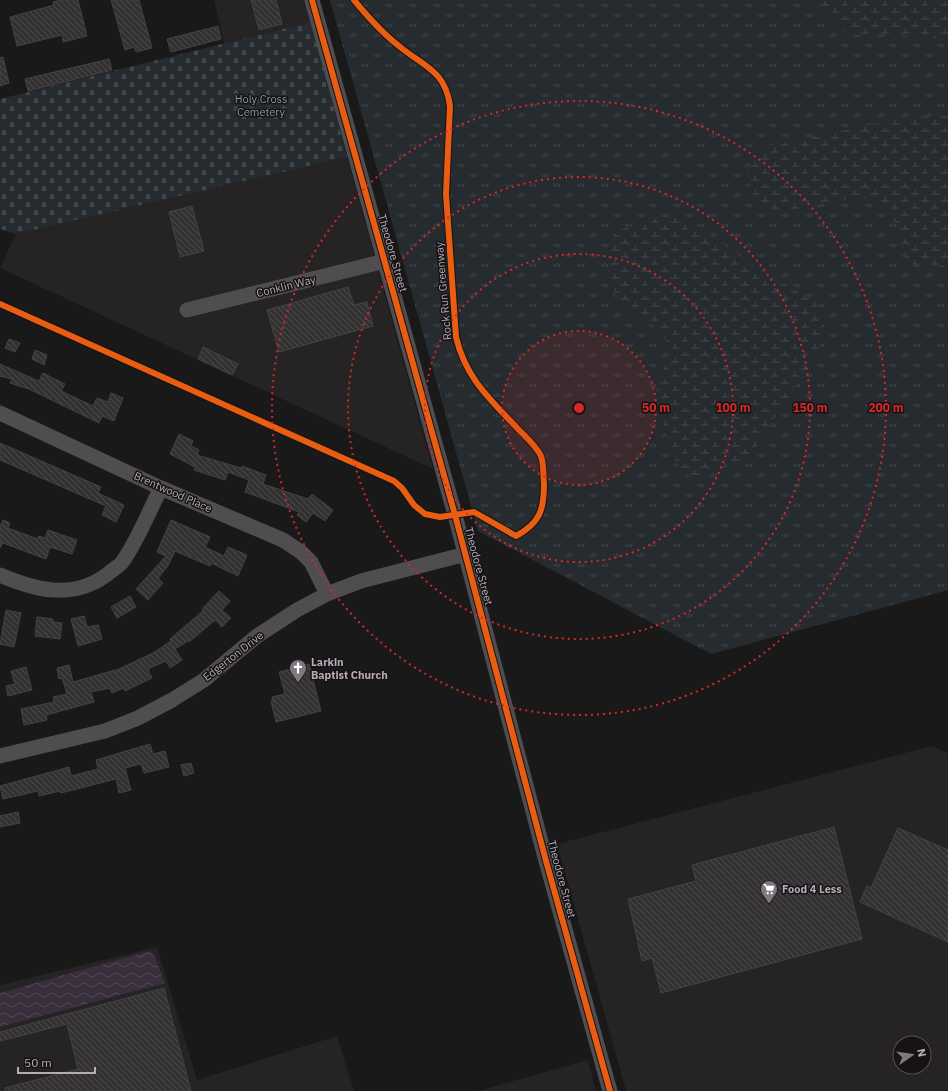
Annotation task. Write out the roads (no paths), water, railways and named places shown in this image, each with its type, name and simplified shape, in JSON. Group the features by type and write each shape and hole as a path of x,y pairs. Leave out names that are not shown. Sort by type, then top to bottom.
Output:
{"street":[{"name":"Theodore Street","path":"312,0 466,554 544,853 610,1091"},
{"name":"Conklin Way","path":"187,310 385,261"},
{"name":"Brentwood Place","path":"0,412 160,488 283,540 301,552 311,562 327,594"},
{"path":"0,575 16,582 43,589 73,590 97,582 122,562 160,488"},
{"name":"Edgerton Drive","path":"0,756 105,731 138,718 172,700 204,680 257,636 297,610 327,594 361,581 466,554"}],"water":[{"path":"149,951 154,955 165,983 0,1027 0,993"}],"place":[{"name":"Larkin Baptist Church","path":"298,683"},
{"name":"Food 4 Less","path":"769,904"}],"park label":[{"name":"Holy Cross Cemetery","path":"261,105"}]}
